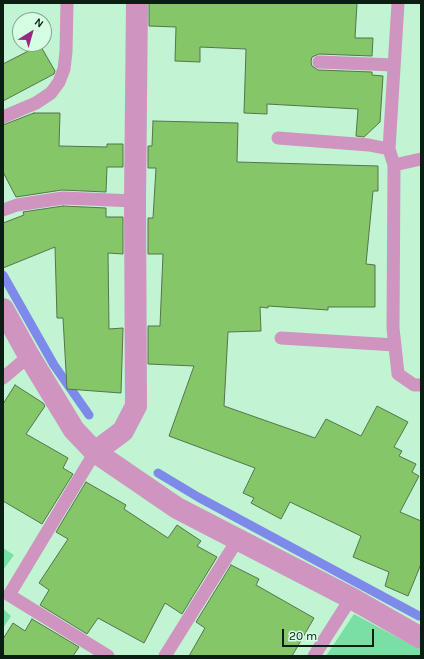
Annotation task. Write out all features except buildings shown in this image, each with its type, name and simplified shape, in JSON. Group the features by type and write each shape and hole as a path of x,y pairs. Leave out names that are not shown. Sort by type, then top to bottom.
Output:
{"street":[{"path":"95,452 123,431 136,406 135,201 137,3"},
{"path":"3,309 29,356 74,430 95,452 177,508 238,538 351,598 421,638"}],"lane":[{"path":"3,117 36,103 51,93 59,82 64,69 66,52 67,3"},
{"path":"398,3 389,148 394,165 393,328 398,374 414,385 421,385"},
{"path":"319,62 394,65"},
{"path":"278,138 330,141 389,148"},
{"path":"394,165 421,159"},
{"path":"3,210 16,205 63,198 135,201"},
{"path":"281,338 395,345"},
{"path":"3,378 29,356"},
{"path":"95,452 9,595 108,656"},
{"path":"165,656 238,538"},
{"path":"314,656 351,598"}],"green space":[{"path":"3,548 14,555 3,570"},
{"path":"3,609 11,616 3,628"},
{"path":"354,614 421,650 421,656 326,656"}],"waterway":[{"path":"3,275 54,365 89,415"},
{"path":"158,473 198,497 419,616"}]}
